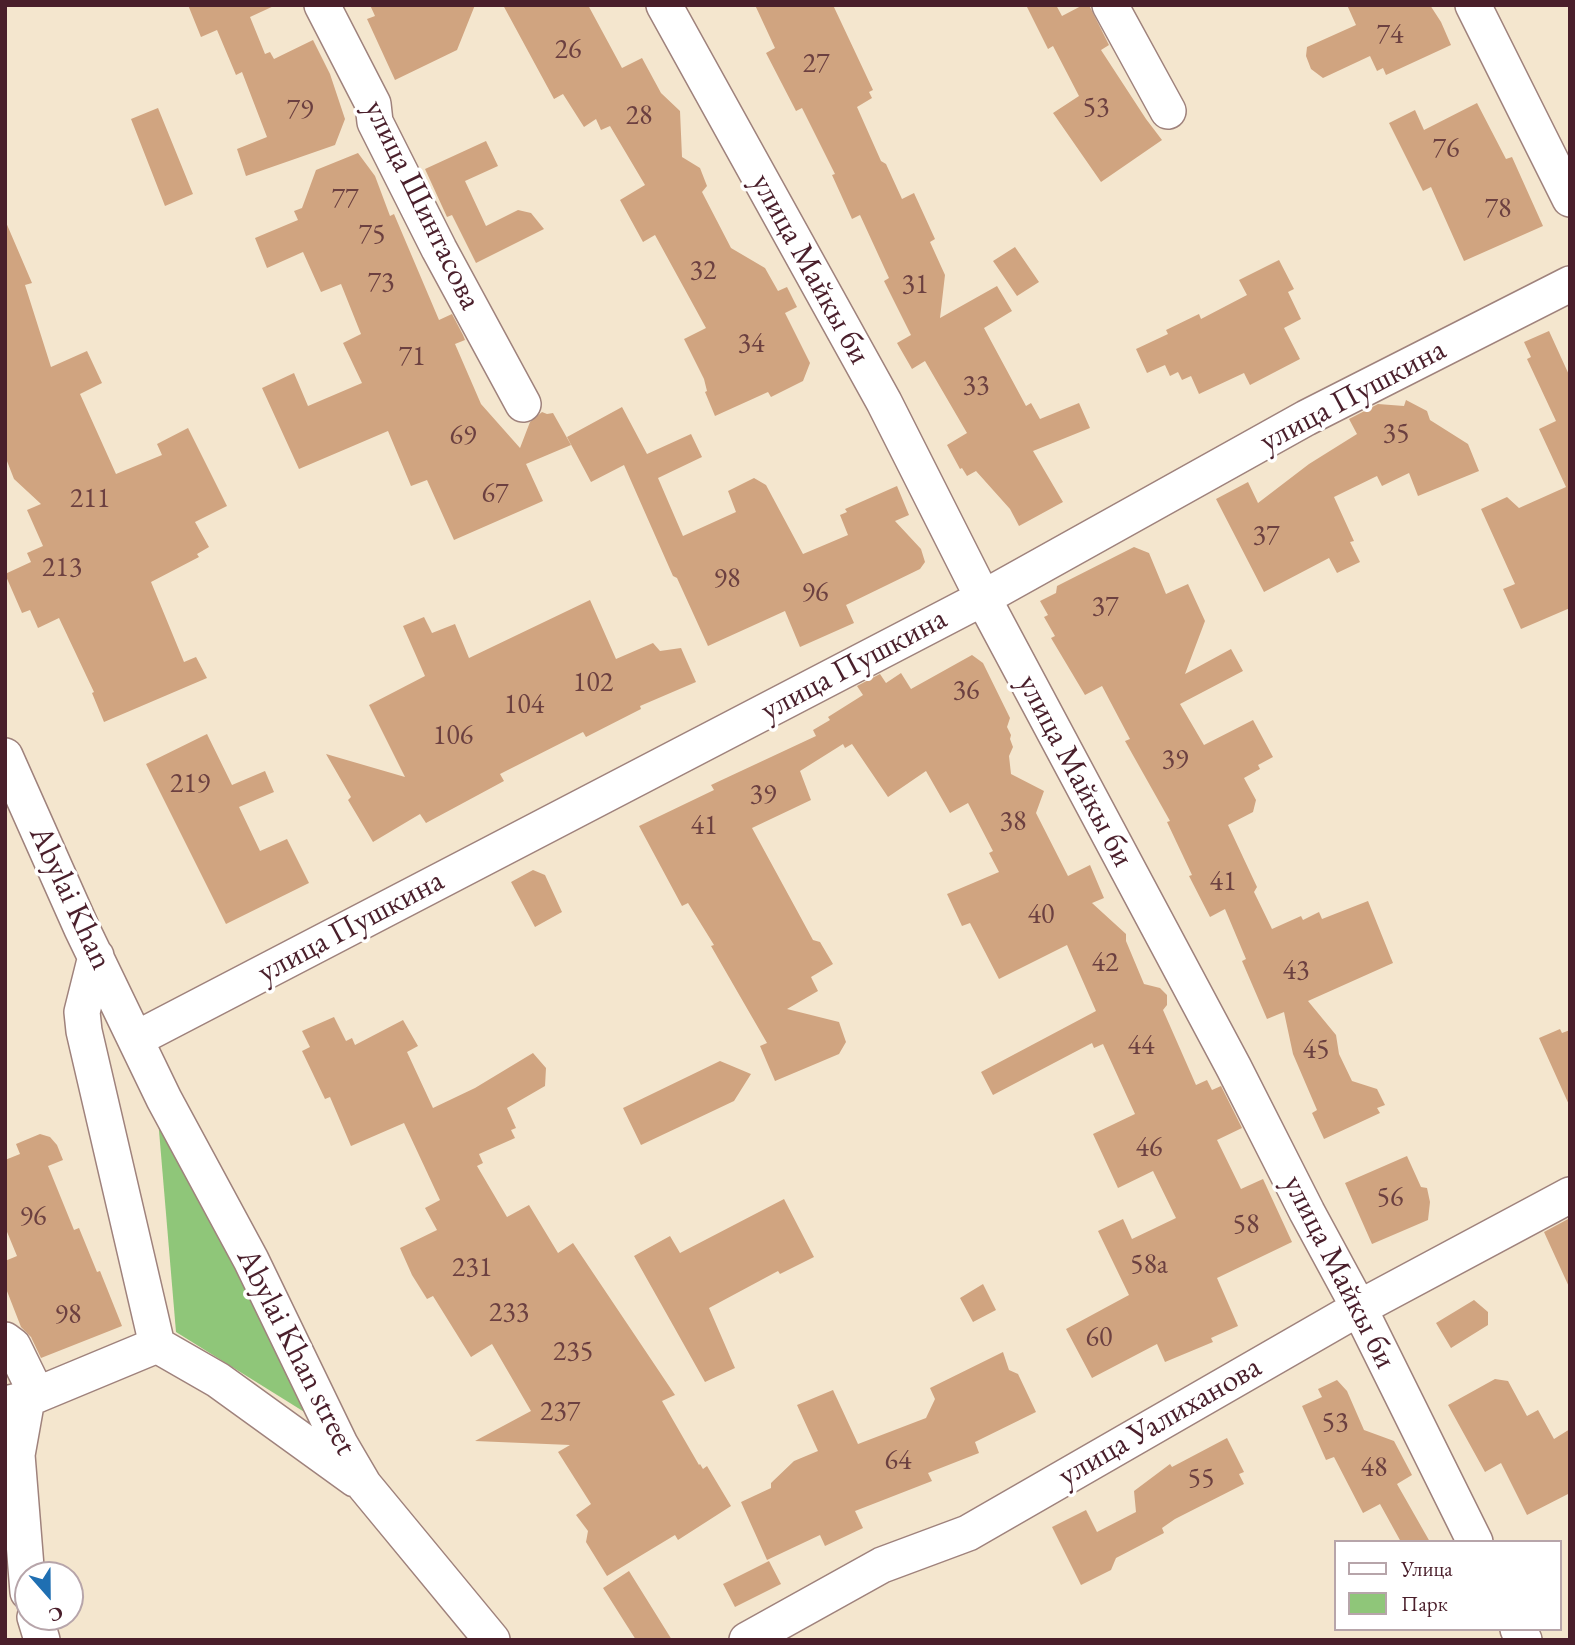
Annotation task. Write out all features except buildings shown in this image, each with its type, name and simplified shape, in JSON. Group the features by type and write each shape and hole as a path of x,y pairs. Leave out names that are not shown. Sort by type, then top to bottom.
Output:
{"street":[{"name":"улица Шинтасова","path":"322,5 373,104 375,122 380,134 523,404"},
{"name":"улица Майкы би","path":"664,5 884,402 983,598 1359,1308 1474,1540"},
{"path":"1110,5 1168,111"},
{"path":"1474,5 1570,199"},
{"name":"улица Пушкина","path":"136,1039 983,598 1306,418 1570,284"},
{"name":"Abylai Khan","path":"5,756 136,1039"},
{"path":"96,956 82,1012 84,1031 158,1345 218,1380 363,1485"},
{"name":"Abylai Khan street","path":"136,1039 164,1098 251,1260 363,1485 492,1640"},
{"name":"улица Уалиханова","path":"747,1640 882,1565 968,1533 1359,1308 1570,1195"},
{"path":"5,1340 13,1346 23,1399 18,1455 26,1561"},
{"path":"23,1399 158,1345"}],"green space":[{"path":"157,1107 314,1418 176,1332"}]}
